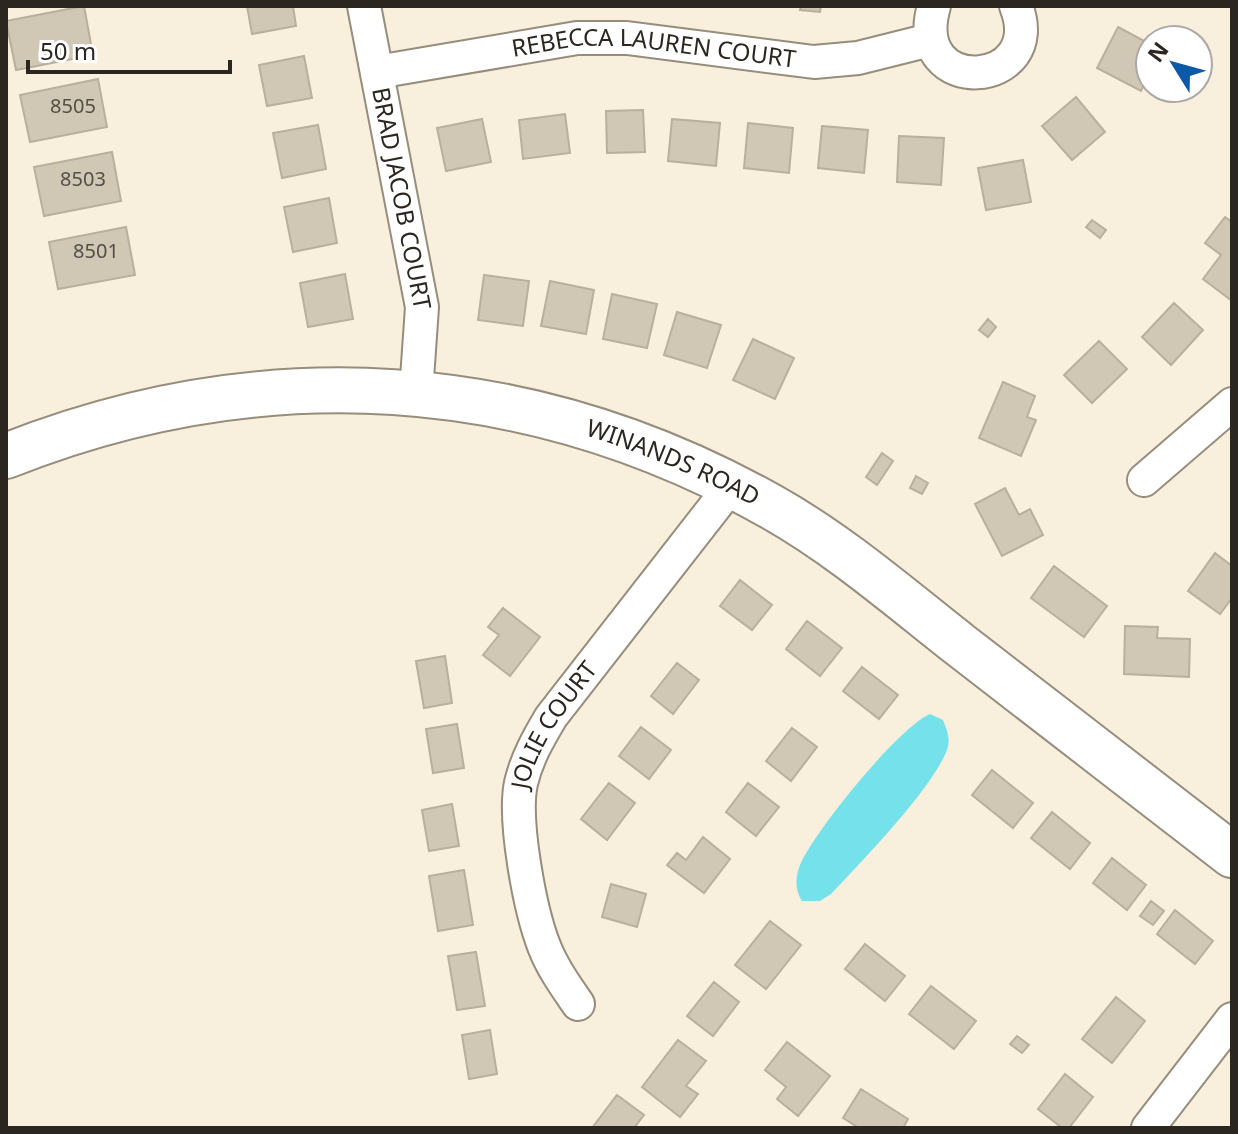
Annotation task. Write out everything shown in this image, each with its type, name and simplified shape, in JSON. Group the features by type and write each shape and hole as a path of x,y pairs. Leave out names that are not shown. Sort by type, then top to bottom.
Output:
{"street":[{"name":"BRAD JACOB COURT","path":"364,6 422,307 416,393"},
{"path":"934,6 929,23 930,40 939,57 952,68 970,74 1000,67 1013,55 1021,36 1021,18 1016,6"},
{"name":"REBECCA LAUREN COURT","path":"377,72 577,38 627,38 814,62 858,58 930,40"},
{"name":"WINANDS ROAD","path":"6,456 107,421 208,399 310,389 458,397 596,428 669,455 731,486 845,555 1232,855"},
{"path":"1144,480 1232,404"},
{"name":"JOLIE COURT","path":"578,1004 556,973 535,915 518,815 520,786 531,751 551,717 731,486"},
{"path":"1148,1128 1232,1019"}],"water":[{"path":"930,714 943,720 949,742 927,784 831,894 820,901 802,901 797,888 798,870 822,829 878,759"}],"building":[{"path":"84,6 93,55 16,70 6,21"},
{"path":"247,6 293,6 296,26 252,34"},
{"path":"801,6 821,6 820,12 800,10"},
{"path":"1118,27 1134,36 1134,87 1097,68"},
{"path":"304,56 312,98 267,106 259,65"},
{"path":"98,79 107,127 30,142 20,95"},
{"path":"1076,97 1105,132 1072,160 1042,126"},
{"path":"643,110 645,152 607,153 606,111"},
{"path":"565,114 570,153 523,159 519,120"},
{"path":"482,119 491,162 446,171 437,128"},
{"path":"672,119 720,123 716,166 668,161"},
{"path":"748,123 793,128 789,173 744,168"},
{"path":"318,125 326,169 282,178 273,133"},
{"path":"822,126 868,130 864,173 818,168"},
{"path":"899,136 944,138 941,185 897,182"},
{"path":"112,152 121,201 44,216 34,167"},
{"path":"1023,160 1031,202 986,210 978,168"},
{"path":"329,198 337,243 293,252 284,207"},
{"path":"1225,217 1232,222 1232,301 1203,279 1221,255 1205,243"},
{"path":"1092,220 1106,230 1100,238 1086,227"},
{"path":"126,227 135,275 58,289 49,242"},
{"path":"345,274 353,319 308,327 300,283"},
{"path":"484,275 529,281 523,326 478,320"},
{"path":"550,281 594,290 586,334 541,326"},
{"path":"612,294 657,304 647,348 603,339"},
{"path":"1174,303 1203,330 1171,365 1142,337"},
{"path":"677,312 721,325 707,368 664,355"},
{"path":"988,319 996,327 988,337 979,330"},
{"path":"753,339 794,358 775,399 733,380"},
{"path":"1099,341 1127,369 1092,403 1064,375"},
{"path":"1003,382 1035,396 1027,417 1036,420 1021,456 979,438"},
{"path":"882,453 893,461 877,485 866,477"},
{"path":"916,476 928,483 922,494 910,488"},
{"path":"1005,488 1019,515 1030,509 1043,535 1002,556 975,504"},
{"path":"1215,553 1232,566 1232,598 1220,614 1188,591"},
{"path":"1054,566 1107,606 1084,637 1031,598"},
{"path":"740,580 772,605 752,630 720,606"},
{"path":"503,608 540,637 510,676 483,655 499,635 488,627"},
{"path":"807,621 842,648 820,676 786,649"},
{"path":"1125,626 1158,627 1157,638 1190,639 1189,677 1124,674"},
{"path":"445,656 452,703 424,708 416,661"},
{"path":"677,663 699,680 673,714 651,696"},
{"path":"862,667 898,695 879,719 843,691"},
{"path":"457,724 464,768 433,773 426,729"},
{"path":"641,727 671,750 649,779 619,756"},
{"path":"792,728 817,747 791,781 766,761"},
{"path":"992,770 1033,803 1013,828 972,795"},
{"path":"609,783 635,803 607,840 581,819"},
{"path":"748,783 779,807 756,836 726,812"},
{"path":"452,804 459,846 429,851 422,810"},
{"path":"1052,812 1090,843 1070,869 1031,838"},
{"path":"703,837 730,859 704,893 667,865 677,853 686,860"},
{"path":"1112,858 1146,885 1127,910 1093,883"},
{"path":"464,870 473,925 438,931 429,876"},
{"path":"611,884 646,894 637,927 602,917"},
{"path":"1151,901 1164,911 1153,925 1140,916"},
{"path":"1175,910 1213,941 1195,964 1157,934"},
{"path":"770,921 801,945 766,989 735,965"},
{"path":"865,944 905,976 885,1001 845,969"},
{"path":"476,952 485,1006 457,1010 448,956"},
{"path":"714,982 739,1002 713,1036 687,1016"},
{"path":"931,986 976,1021 954,1049 909,1014"},
{"path":"1116,997 1145,1021 1112,1063 1082,1039"},
{"path":"490,1030 497,1074 469,1079 462,1035"},
{"path":"1017,1036 1029,1045 1022,1053 1010,1044"},
{"path":"678,1040 706,1061 686,1086 698,1094 680,1117 642,1087"},
{"path":"787,1042 830,1076 798,1116 777,1099 786,1087 765,1070"},
{"path":"1065,1074 1093,1097 1069,1128 1062,1128 1038,1109"},
{"path":"861,1089 908,1119 903,1128 859,1128 843,1118"},
{"path":"617,1095 644,1115 634,1128 592,1128"}]}
